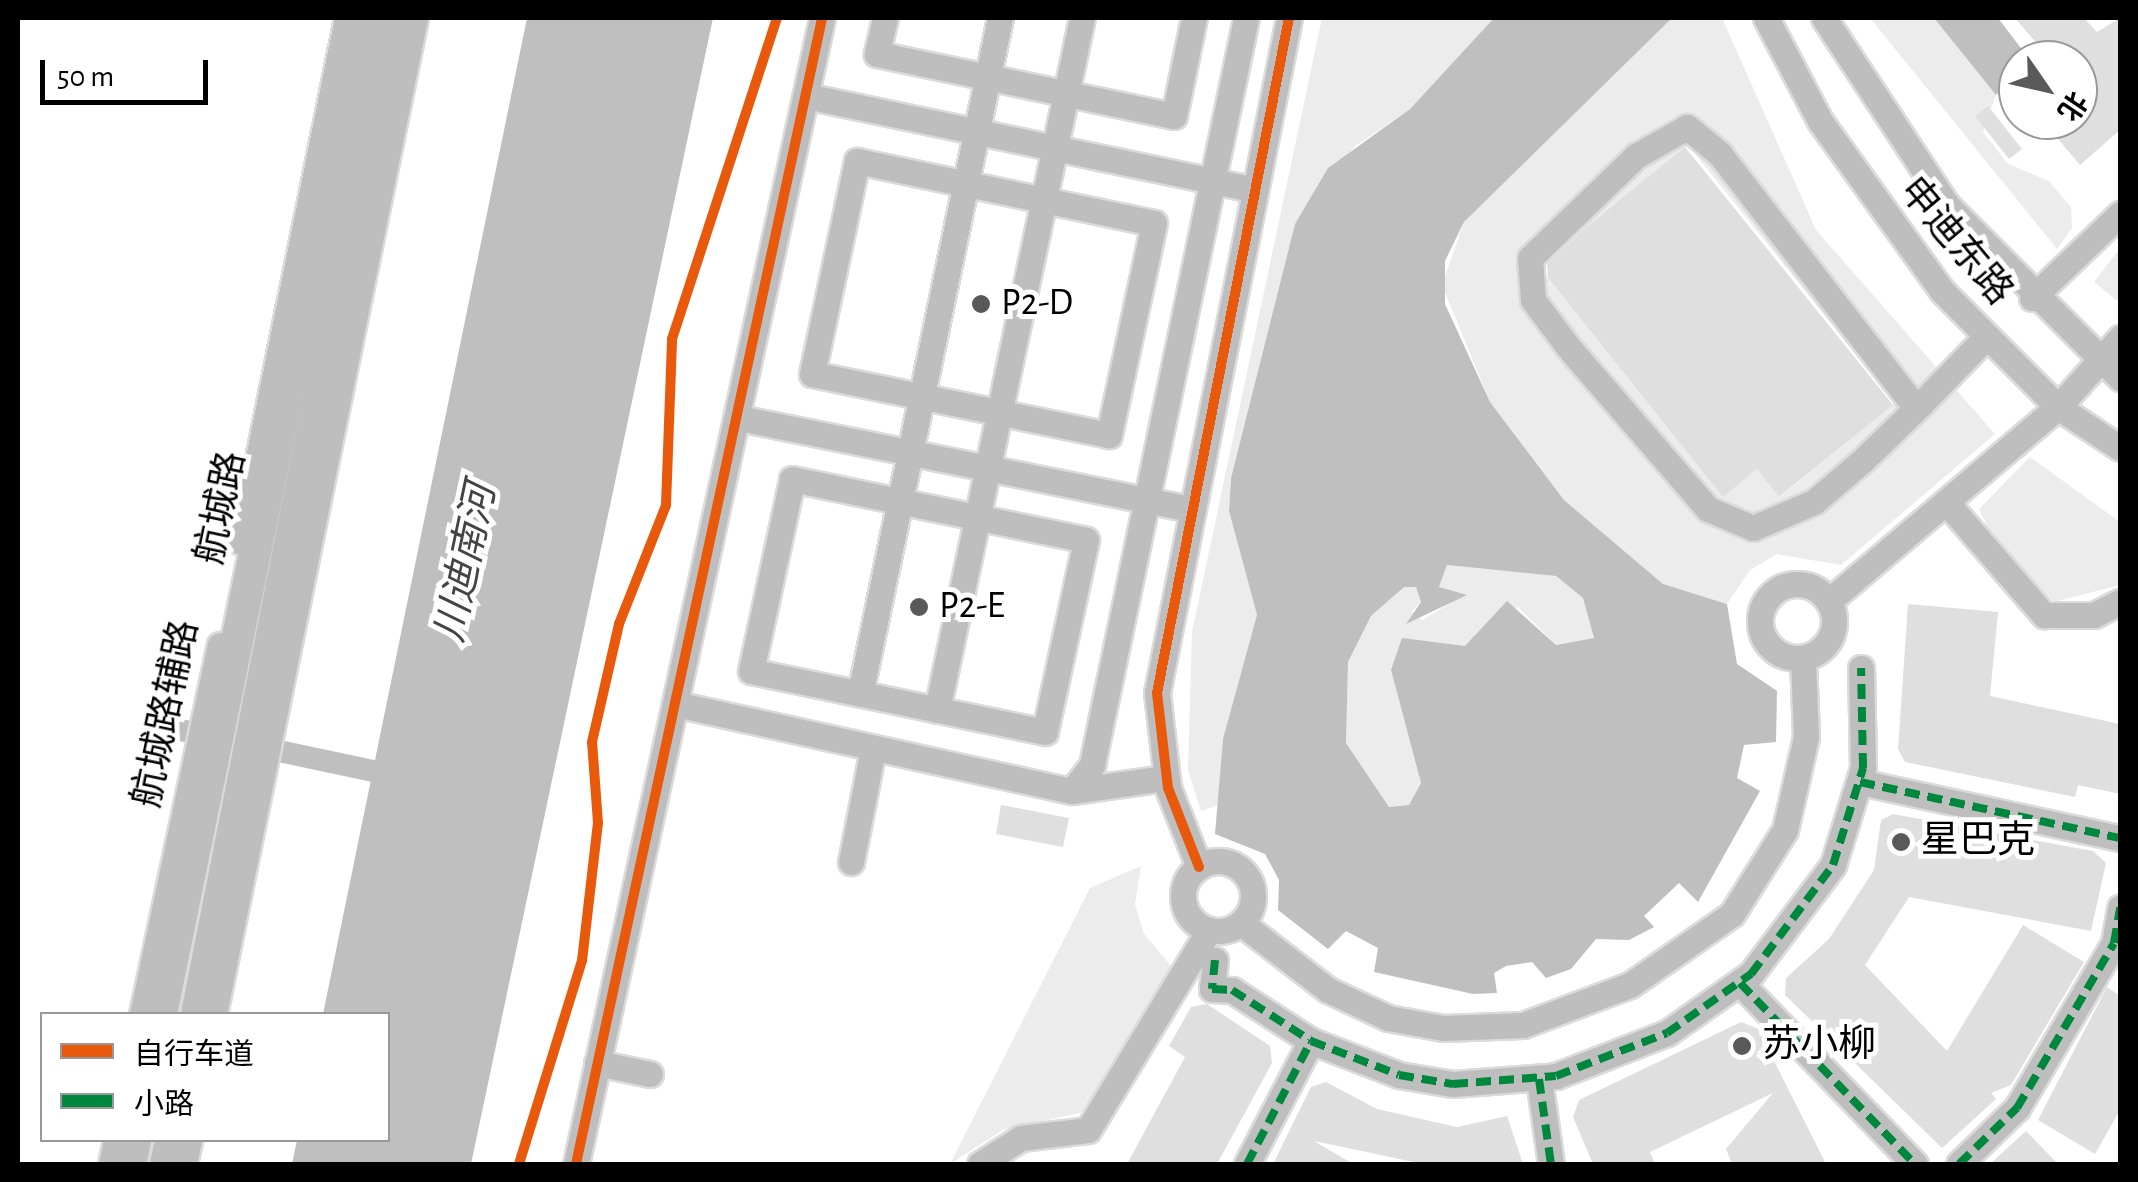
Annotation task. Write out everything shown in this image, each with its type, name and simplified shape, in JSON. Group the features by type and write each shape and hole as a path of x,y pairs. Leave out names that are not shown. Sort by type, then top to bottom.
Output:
{"main road":[{"name":"航城路","path":"160,1012 226,647 364,18"},
{"name":"航城路","path":"198,1012 246,819 278,659 394,18"}],"street":[{"name":"航城路辅路","path":"226,647 347,18"},
{"path":"278,659 415,18"},
{"path":"576,1164 680,705 822,18"},
{"path":"885,18 877,54 1174,116 1194,18"},
{"path":"860,694 1000,18"},
{"path":"937,710 1082,18"},
{"path":"1072,790 1092,766 1246,18"},
{"path":"1209,930 1190,918 1183,896 1198,867 1166,778 1157,693 1189,508 1290,18"},
{"name":"申迪东路","path":"1766,18 1880,215 1986,337 2058,407 2120,448"},
{"name":"申迪东路","path":"1824,18 1947,205 2032,298 2110,370"},
{"path":"806,96 1255,190"},
{"path":"1916,408 1720,154 1687,127 1636,156 1530,258 1533,300 1730,524 1780,522 1814,502 1916,408 1986,337"},
{"path":"857,161 965,184 1154,223 1109,435 812,374 857,161"},
{"path":"2032,298 2120,214"},
{"path":"1829,601 2058,407 2110,370 2120,338"},
{"path":"739,418 1189,508"},
{"path":"792,478 978,517 1086,540 1045,732 751,671 792,478"},
{"path":"1946,502 2044,615 2094,615 2120,602"},
{"path":"1803,658 1768,646 1761,610 1775,591 1798,584 1829,601"},
{"path":"1803,658 1832,636 1829,601"},
{"path":"1241,922 1328,990 1388,1018 1443,1028 1523,1025 1630,985 1708,936 1769,859 1803,754 1803,658"},
{"path":"1215,960 1212,989 1232,990 1311,1041 1399,1075 1453,1084 1540,1079 1667,1033 1740,983 1817,894 1860,782 1861,668"},
{"path":"680,705 873,750 1072,790 1166,778"},
{"path":"852,862 873,750"},
{"path":"1860,782 2120,838"},
{"name":"航城路辅路","path":"143,1012 195,805"},
{"path":"214,1012 246,819"},
{"path":"1198,867 1221,861 1242,870 1253,890 1241,922"},
{"path":"1959,1164 2017,1108 2114,943 2120,908"},
{"path":"980,1164 1021,1138 1088,1130 1209,930 1241,922"},
{"path":"1740,983 1915,1164"},
{"path":"1247,1164 1311,1041"},
{"path":"597,1063 650,1074"},
{"path":"1540,1079 1551,1164"}],"shaded area":[{"path":"1322,18 1494,18 1410,109 1354,147 1295,224 1231,478 1229,511 1257,615 1253,652 1223,739 1218,805 1201,811 1188,770 1192,632"},
{"path":"1672,18 1722,18 1816,230 1995,434 1841,565 1777,554 1750,570 1727,604 1663,584 1564,500 1490,402 1442,285 1464,222","holes":["1688,145 1895,403 1780,497 1757,469 1723,496 1538,266"]},
{"path":"1870,18 1934,18 1996,95 1983,132 2008,164 2049,181 2071,207 2072,228 2057,249"},
{"path":"2120,248 2120,303 2094,282"},
{"path":"2030,457 2120,522 2120,585 2054,602 1993,538 1979,509"},
{"path":"1447,565 1556,576 1583,598 1594,638 1556,645 1518,607 1465,646 1434,648 1391,670 1421,783 1409,805 1389,807 1346,743 1348,662 1371,616 1404,587 1416,587 1421,602 1412,611 1422,620 1464,595 1439,587"},
{"path":"1141,866 1135,904 1144,934 1174,969 1084,1112 1003,1130 950,1164 1090,888"}],"water":[{"name":"川迪南河","path":"527,18 713,18 471,1164 292,1164 297,1142 390,1142 390,1012 323,1012"},
{"path":"1494,18 1672,18 1464,222 1445,261 1445,304 1490,402 1564,500 1663,584 1727,604 1737,664 1777,691 1776,742 1744,745 1737,778 1760,791 1698,902 1679,883 1644,916 1654,927 1629,940 1596,939 1571,969 1546,978 1532,962 1506,966 1494,973 1497,993 1473,994 1374,972 1378,948 1346,931 1328,949 1278,910 1279,880 1265,854 1215,834 1223,739 1257,615 1229,511 1231,478 1295,224 1328,168 1410,109","holes":["1447,565 1556,576 1583,598 1594,638 1556,645 1507,601 1465,646 1402,638 1391,670 1421,783 1409,805 1389,807 1346,743 1348,662 1371,616 1404,587 1416,587 1421,602 1406,624 1467,595 1439,587"]},
{"path":"1934,18 1998,18 2015,40 1998,40 1996,95"}],"building":[{"path":"2015,18 2084,18 2097,32 2120,18 2120,130 2080,165 2059,140 2098,140 2098,40 2034,40"},
{"path":"1988,106 1998,119 1998,140 2015,140 2022,149 2009,159 1975,116"},
{"path":"1685,147 1893,405 1779,497 1757,469 1723,497 1548,278 1547,264"},
{"path":"1908,604 1998,612 1990,696 2120,724 2120,794 2078,785 2075,797 1905,762 1898,749"},
{"path":"1001,805 1069,818 1063,847 996,834"},
{"path":"1893,814 2093,851 2106,863 2091,931 1909,897 1865,965 1947,1051 2023,925 2084,962 2011,1085 1991,1093 1996,1099 1942,1148 1785,995 1786,978 1829,939 1874,870 1881,820"},
{"path":"2107,987 2120,996 2120,1110 2095,1154 2038,1120"},
{"path":"1207,1004 1270,1046 1272,1063 1217,1164 1127,1164 1185,1057 1169,1046 1191,1007"},
{"path":"1741,1022 1758,1029 1826,1164 1732,1164 1726,1149 1773,1093 1650,1152 1655,1164 1593,1164 1573,1117 1579,1100"},
{"path":"1326,1082 1377,1109 1457,1127 1507,1116 1523,1164 1423,1164 1314,1141 1353,1164 1273,1164 1311,1087"},
{"path":"2026,1131 2058,1164 1990,1164"}],"waterway":[{"path":"152,724 401,777"}],"marked path":[{"path":"1215,960 1212,989 1232,990 1311,1041 1399,1075 1453,1084 1556,1076 1667,1033 1751,974 1833,865 1863,768 1861,668"},
{"path":"1860,782 2120,838"},
{"path":"1959,1164 2017,1108 2114,943 2120,908"},
{"path":"1740,983 1915,1164"},
{"path":"1247,1164 1311,1041"},
{"path":"1539,1079 1551,1164"}],"cycle path":[{"path":"519,1164 582,961 598,823 592,742 619,624 666,505 672,339 777,18"},
{"path":"576,1164 822,18"},
{"path":"1199,867 1168,788 1157,693 1289,18"}],"place":[{"name":"P2-D","path":"981,304"},
{"name":"P2-E","path":"919,607"},
{"name":"星巴克","path":"1901,842"},
{"name":"苏小柳","path":"1742,1046"}]}
